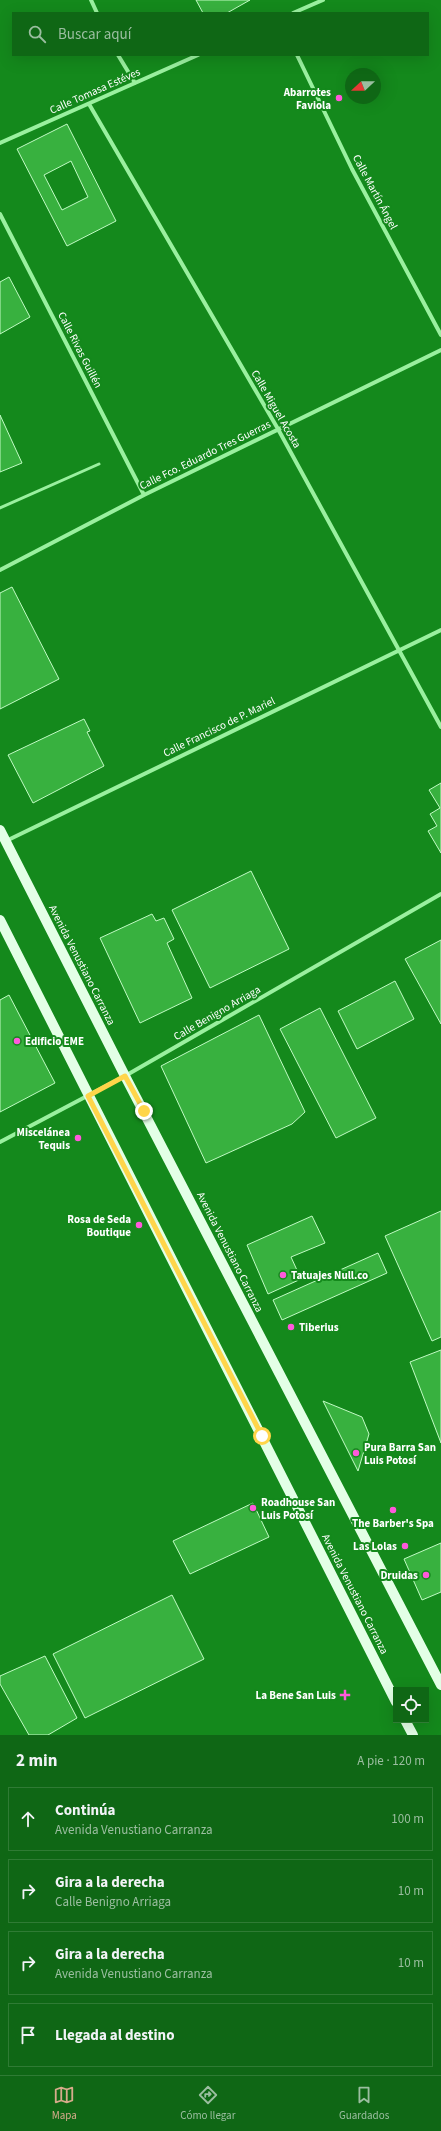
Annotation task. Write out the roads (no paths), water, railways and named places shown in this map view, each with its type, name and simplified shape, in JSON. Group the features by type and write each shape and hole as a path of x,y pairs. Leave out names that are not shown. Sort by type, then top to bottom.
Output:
{"main road":[{"name":"Avenida Venustiano Carranza","path":"0,830 125,1076 441,1685"},
{"name":"Avenida Venustiano Carranza","path":"0,920 393,1696"},
{"path":"407,1723 413,1735"}],"street":[{"path":"91,0 97,12"},
{"path":"295,12 322,0"},
{"path":"119,56 135,83"},
{"name":"Calle Tomasa Estéves","path":"0,143 196,56"},
{"name":"Calle Martín Ángel","path":"297,56 352,169 441,335"},
{"name":"Calle Miguel Acosta","path":"89,104 278,429 398,651 441,727"},
{"name":"Calle Rivas Guillén","path":"0,214 144,495"},
{"name":"Calle Fco. Eduardo Tres Guerras","path":"0,570 144,495 441,350"},
{"name":"Calle Francisco de P. Mariel","path":"6,841 441,630"},
{"name":"Calle Benigno Arriaga","path":"0,1142 125,1076 441,894"}],"lane":[{"path":"0,508 99,464"}],"place":[{"name":"Abarrotes Faviola","path":"339,98"},
{"name":"Edificio EME","path":"17,1041"},
{"name":"Miscelánea Tequis","path":"78,1138"},
{"name":"Rosa de Seda Boutique","path":"139,1225"},
{"name":"Tatuajes Null.co","path":"283,1275"},
{"name":"Tiberius","path":"291,1327"},
{"name":"Pura Barra San Luis Potosí","path":"356,1453"},
{"name":"Roadhouse San Luis Potosí","path":"253,1508"},
{"name":"The Barber's Spa","path":"393,1510"},
{"name":"Las Lolas","path":"405,1546"},
{"name":"Druidas","path":"426,1575"},
{"name":"La Bene San Luis","path":"345,1695"}]}
